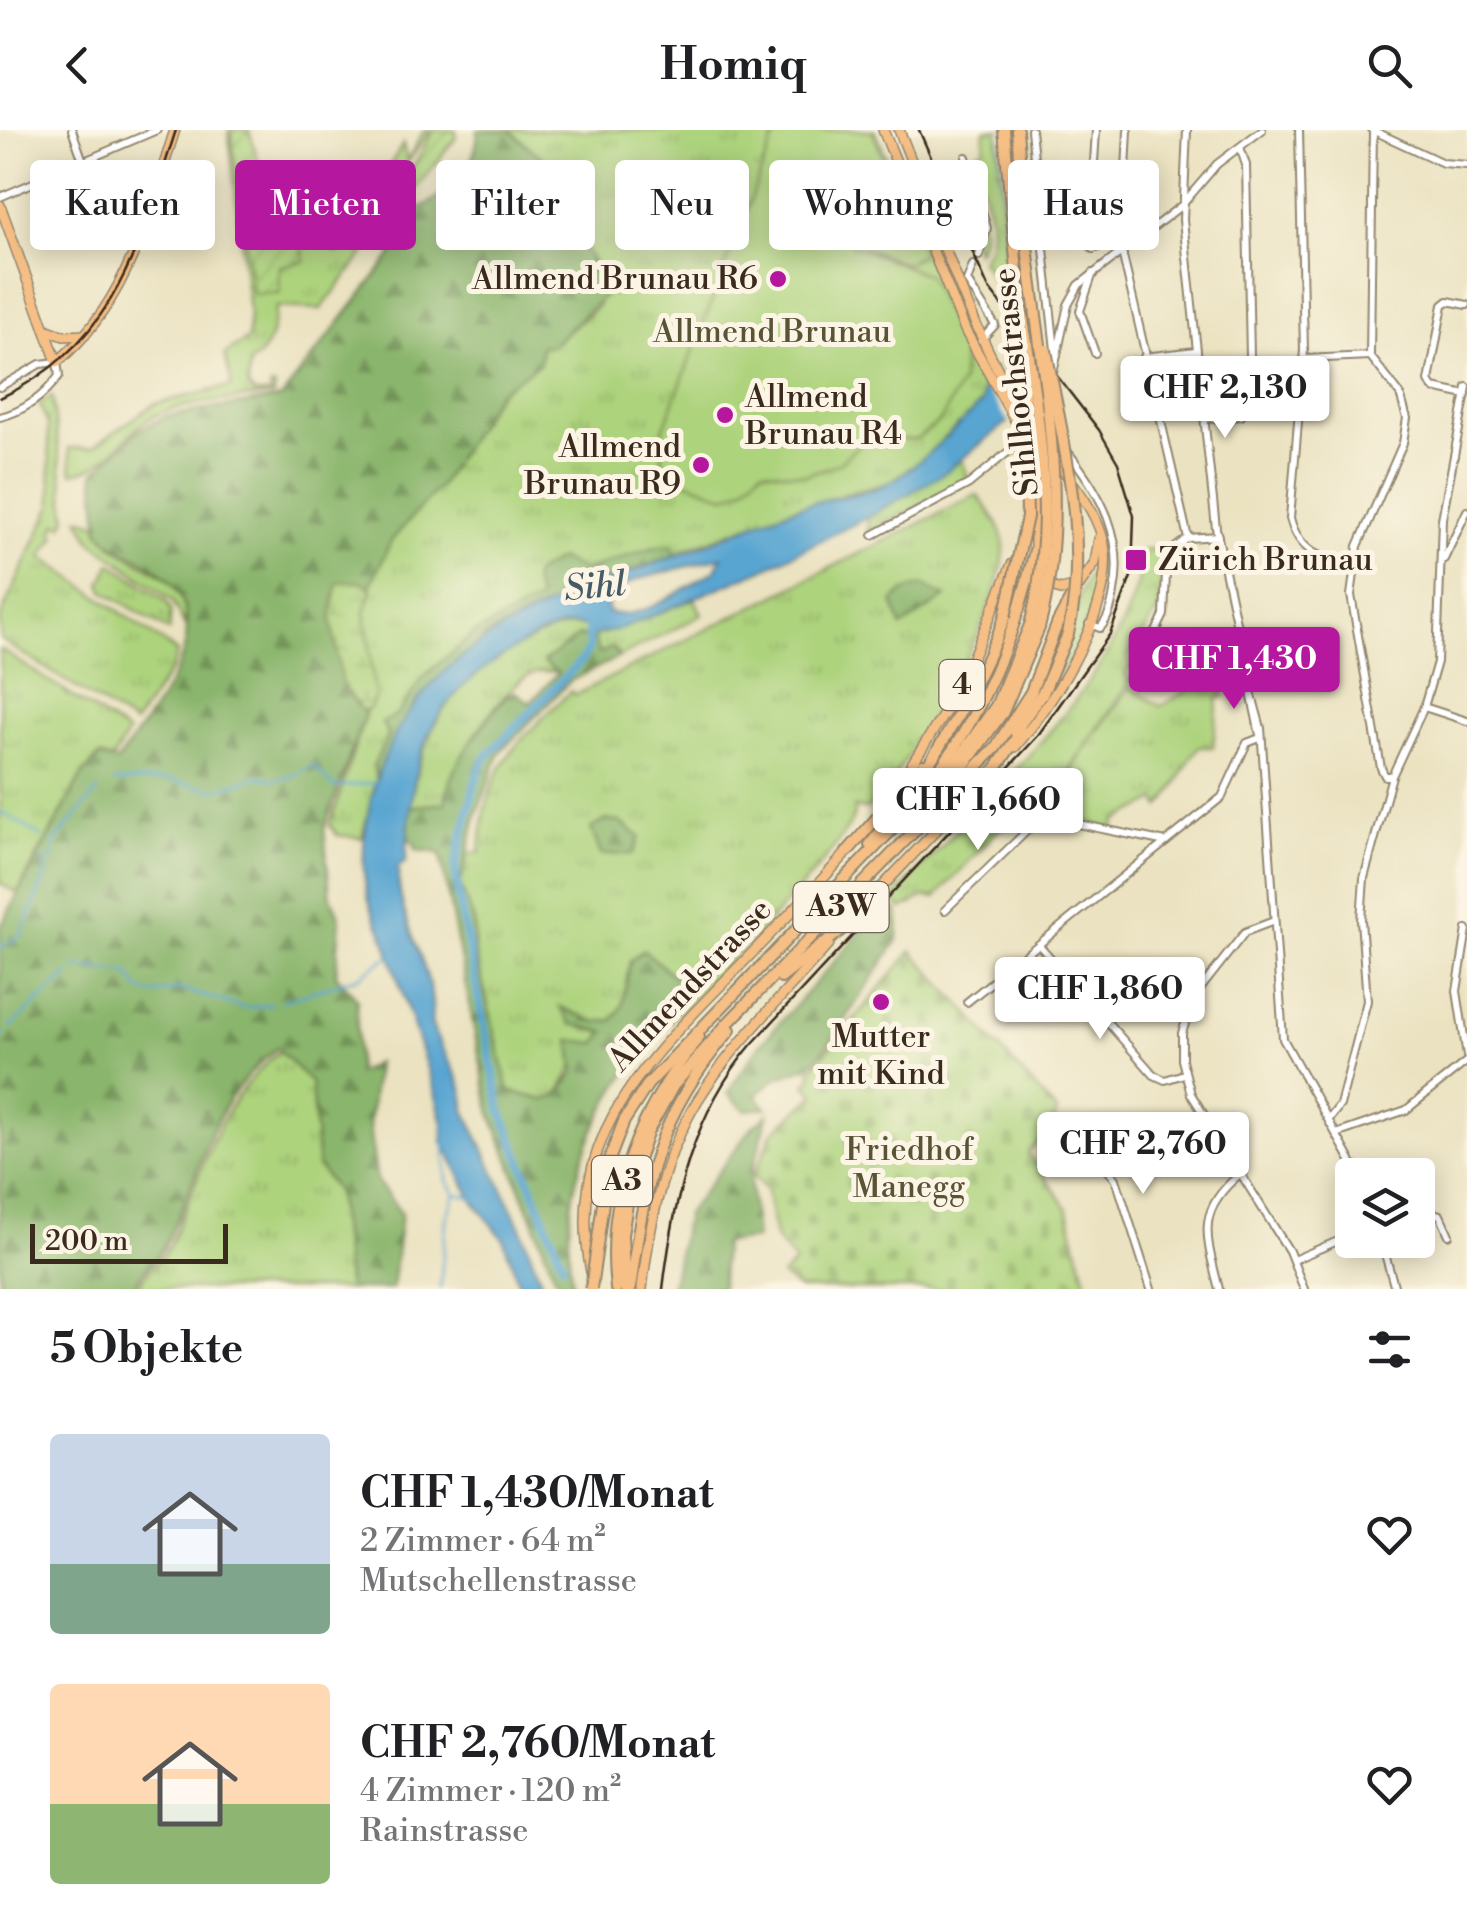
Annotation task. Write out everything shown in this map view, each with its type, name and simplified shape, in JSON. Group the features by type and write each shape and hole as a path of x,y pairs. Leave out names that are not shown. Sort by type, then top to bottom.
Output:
{"highway":[{"name":"Sihlhochstrasse","path":"1004,130 1045,495 1042,567 1034,626"},
{"name":"Sihlhochstrasse","path":"1017,130 1019,160"},
{"name":"Sihlhochstrasse","path":"1028,250 1055,503 1050,574 1034,626"},
{"path":"999,764 1043,692 1068,634 1076,584 1075,528 1029,250"},
{"path":"842,881 922,777 1005,618 1022,555 1028,489 1021,307"},
{"path":"894,828 952,754 988,692 1016,624 1034,550"},
{"path":"916,828 976,770 1014,723 1036,680 1061,614 1079,586"},
{"name":"A3W","path":"724,1005 976,737 1004,690 1034,626"},
{"name":"A3W","path":"627,1289 622,1235 631,1180 648,1132 674,1087 916,828 994,727 1020,680 1034,626"},
{"path":"880,866 964,791 1043,692"},
{"path":"847,852 948,732"},
{"path":"754,1001 841,930"},
{"name":"A3W","path":"674,1087 765,986"},
{"name":"A3","path":"593,1289 606,1172 624,1121 648,1084 724,1005"},
{"name":"A3","path":"616,1289 614,1230 620,1185 636,1138 674,1087 724,1005"}],"main road":[{"path":"0,205 58,362 86,335 127,271 174,130"},
{"name":"4","path":"642,1289 658,1184 686,1112 730,1050 999,764 1057,690 1089,624 1105,564 1098,526 1073,484 1018,417 990,370 883,130"},
{"name":"4","path":"899,130 990,370"},
{"path":"45,328 64,336 86,335"},
{"name":"Allmendstrasse","path":"593,1289 587,1242 588,1186 600,1141 618,1102 655,1053 847,852 914,764 958,692 992,619 1034,495 1018,417"},
{"path":"1073,484 1050,484 1034,495 1034,550 1042,584 1061,590 1079,586 1095,562 1098,526"}],"street":[{"path":"72,130 84,160"},
{"path":"86,160 157,130"},
{"path":"1030,130 1057,360"},
{"path":"1094,160 1096,130"},
{"path":"1127,160 1128,130"},
{"path":"1187,130 1182,205 1196,351 1218,536 1260,737 1283,1039 1350,1158"},
{"path":"1048,451 1040,426 1071,295 1182,205 1208,174 1262,130"},
{"path":"1299,130 1304,359 1290,518 1299,542 1310,552 1353,564"},
{"path":"1392,776 1381,770 1352,616 1353,564 1407,426 1400,394 1370,356 1372,130 1443,162 1467,165"},
{"path":"1205,420 1241,416 1251,404 1246,165 1240,147"},
{"path":"966,158 987,230 980,256"},
{"path":"0,197 30,184"},
{"path":"1122,252 1188,538"},
{"path":"972,265 967,281 995,325 991,334 980,340"},
{"path":"1094,274 1080,311 1095,353"},
{"path":"1330,1118 1340,1106 1365,1014 1362,889 1392,776 1424,707 1437,662 1442,514 1466,391 1433,388 1429,381 1443,305 1448,301 1467,304"},
{"path":"1144,356 1196,351"},
{"path":"1304,359 1370,356"},
{"path":"0,388 35,366 58,362 59,376 33,402 0,417"},
{"path":"1018,417 1032,410 1045,394"},
{"path":"1042,414 1105,505 1116,544 1116,581 1106,621 1100,628 1089,624"},
{"path":"872,534 968,484 1025,438"},
{"path":"1443,560 1467,511"},
{"path":"1442,514 1461,521"},
{"path":"1149,646 1164,614 1166,554 1188,538 1218,536"},
{"path":"1424,707 1467,722"},
{"path":"967,1002 1222,796 1247,743 1260,737"},
{"path":"945,910 1036,822 1078,824 1167,842"},
{"path":"1274,921 1245,932 1194,997 1182,1032 1184,1074 1293,1260 1304,1289"},
{"path":"1339,1133 1406,1110 1467,1058 1457,991 1467,929"},
{"path":"1039,945 1154,1076 1165,1080 1184,1074"},
{"path":"1060,1118 1116,1179 1151,1289"},
{"path":"1219,1289 1207,1241 1208,1216 1215,1198 1240,1174"},
{"path":"1435,1213 1440,1215 1448,1235"},
{"path":"1293,1260 1335,1242"},
{"path":"1386,1258 1395,1289"}],"green space":[{"path":"228,130 235,160 235,191"},
{"path":"231,130 249,130 258,160 235,161"},
{"path":"424,130 431,130 409,160 408,160"},
{"path":"434,130 456,130 456,138 416,188 416,162"},
{"path":"478,130 509,130 545,160 472,160"},
{"name":"Allmend Brunau","path":"509,130 875,130 888,160 769,160 769,250 926,250 987,393 982,403 920,461 888,483 797,507 596,583 487,635 378,773 362,838 337,835 330,825 372,693 352,661 371,584 391,541 441,484 497,393 541,345 551,346 598,306 592,260 585,250 595,250 595,160 545,160"},
{"path":"777,130 872,130 884,160 769,160 769,250 864,250 928,275 963,350 962,381 941,420 917,439 864,440 838,464 805,475 762,469 744,488 725,496 662,472 663,430 731,250 749,250 749,204"},
{"path":"985,130 998,130 1011,307 981,260 991,236 988,160 972,160 971,156 984,149"},
{"path":"403,144 407,160 393,160"},
{"path":"436,198 436,250 585,250 604,296 551,346 541,346 540,363 497,393 441,484 391,541 371,584 352,661 372,693 324,829 330,895 340,918 336,975 357,999 357,1073 376,1063 369,1127 377,1181 401,1213 392,1289 348,1289 337,1192 318,1166 311,1083 277,1048 252,1071 219,1117 164,1246 133,1289 0,1289 0,928 82,775 100,756 117,762 163,695 185,645 187,621 180,597 163,574 114,545 100,532 94,473 139,430 166,416 281,398 393,250 416,250 416,210"},
{"path":"242,250 247,250 252,292 279,293 280,266 305,261 302,250 367,250 321,309 276,307 267,344 250,363 248,386 255,394 270,394 271,386 275,387 274,395 197,404 156,415 96,465 72,473 69,448 92,448 154,404 232,386 225,354 248,339"},
{"path":"246,250 302,250 305,261 280,266 279,293 252,293"},
{"path":"871,250 922,250 923,253 906,264"},
{"path":"52,396 67,518 63,526 57,523 53,533 56,536 42,557 177,652 172,668 134,724 0,639 0,618 52,505 48,425 39,403"},
{"path":"962,459 969,481 868,532 868,517"},
{"path":"977,495 1002,535 1004,550 999,578 988,611 951,686 886,787 867,809 854,808 850,823 808,879 671,1021 663,1013 701,976 675,978 644,950 630,961 622,1007 613,1020 596,1022 560,1008 586,1029 605,1032 603,1040 576,1062 557,1097 544,1100 508,1091 474,948 474,921 460,885 468,853 480,853 483,823 495,779 517,745 571,691 575,695"},
{"path":"79,518 97,523 118,550 178,589 185,605 184,625 172,600 92,542"},
{"path":"657,546 673,546 675,556 596,583 487,635 376,778 373,766 388,735 382,723 397,715 423,677 475,633 539,600 533,582 536,572 560,559 584,571"},
{"path":"1144,550 1163,551 1159,609 1128,657 1131,665 1125,675 1131,679 1044,808 998,830 935,898 924,897 902,909 892,899 1006,780 1082,691 1112,645 1134,598"},
{"path":"1101,553 1096,596 1081,638 1036,713 1061,667 1081,590"},
{"path":"111,563 166,601 171,610 169,631 104,591 101,583"},
{"path":"338,582 363,582 372,589 365,612 375,696 370,709 362,711 342,685 331,617"},
{"path":"922,585 946,597 901,627 893,602 904,591"},
{"path":"695,599 702,615 619,657 613,648 599,653 594,649 595,635"},
{"path":"586,626 588,636 579,636 544,663 556,671 535,673 520,681 492,711 465,751 445,803 408,807 430,734 453,697 488,665 512,650 552,631"},
{"path":"579,636 594,640 599,653 613,648 619,657 570,681 500,752 477,813 460,885 474,921 474,948 509,1091 544,1100 557,1096 575,1072 570,1040 596,1043 605,1032 571,1024 560,1007 596,1022 613,1020 622,1007 630,961 644,950 675,978 703,975 664,1013 671,1021 623,1078 588,1143 570,1214 573,1289 567,1289 556,1279 490,1111 440,853 416,850 414,842 409,841 408,807 445,803 459,761 505,697 515,692 530,703 558,673 543,662"},
{"path":"0,649 128,733 112,760 99,756 82,775 17,893 0,883"},
{"path":"1194,650 1212,669 1225,697 1218,698 1213,747 1199,747 1160,807 1157,800 1116,821 1113,830 1082,820 1066,783 1085,748 1130,687 1160,706 1187,691"},
{"path":"606,820 620,822 640,837 633,854 601,855 591,828"},
{"path":"887,903 898,913 898,940 825,1049 809,1066 776,1078 756,1095 767,1108 745,1110 727,1093 759,1046"},
{"name":"Friedhof Manegg","path":"912,951 1057,1112 1052,1126 1028,1153 1067,1208 1088,1289 799,1289 782,1276 795,1262 775,1238 766,1188 754,1177 772,1133 815,1095 806,1084 813,1076 810,1071"},
{"path":"280,1051 311,1082 318,1166 337,1192 348,1289 137,1289 169,1246 225,1117 257,1072"},
{"path":"768,1115 750,1179 756,1239 723,1243 721,1289 671,1289 686,1215 753,1126"}],"water":[{"name":"Sihl","path":"998,130 1024,130 1027,160 1008,160 1008,250 1037,250 1042,300 1022,399 1008,422 943,474 868,517 761,570 621,629 591,636 586,627 569,626 529,641 462,687 429,734 413,790 406,861 398,867 399,886 429,985 432,1025 458,1077 465,1110 520,1225 544,1289 521,1289 503,1238 473,1201 443,1142 443,1123 434,1089 365,883 365,833 371,799 389,746 416,703 449,667 488,638 531,614 780,513 868,491 903,474 982,403 984,384 1009,357 1012,342","holes":["722,557 716,570 634,613 607,612 609,593 636,580"]}],"pier":[{"path":"999,130 1022,130 1026,160 1008,160 1008,239"},
{"path":"1009,250 1038,250 1050,345 1039,384 1011,426 983,382 998,361 1021,398 1016,331 1007,320 1010,309 1014,311"}],"waterway":[{"path":"563,1264 501,1110 455,867 478,772 487,756 582,660 589,648 588,626"},
{"path":"115,782 170,780 214,790 260,776 272,780 291,777 313,765 334,787 375,783"},
{"path":"0,948 22,935 47,871 44,861 53,859 54,843 98,790"},
{"path":"0,811 42,837"},
{"path":"283,1001 358,977 389,956"},
{"path":"76,967 127,972 140,990 152,994 179,989 246,1008 272,1004"},
{"path":"11,1027 69,974"},
{"path":"0,1040 5,1033"},
{"path":"445,1144 447,1181 455,1193"},
{"path":"440,1289 446,1219 455,1194 470,1197"}],"tram line":[{"path":"0,398 40,375 72,349 98,319 135,250 176,130"}],"railway":[{"path":"663,1289 673,1223 689,1159 714,1099 731,1071 1036,738 1110,634 1132,574 1134,516 1118,463 1099,430 988,287 919,130"}],"place":[{"name":"Allmend Brunau R6","path":"778,279"},
{"name":"Allmend Brunau R4","path":"725,415"},
{"name":"Allmend Brunau R9","path":"701,465"},
{"name":"Zürich Brunau","path":"1136,560"},
{"name":"Mutter mit Kind","path":"881,1002"}]}
